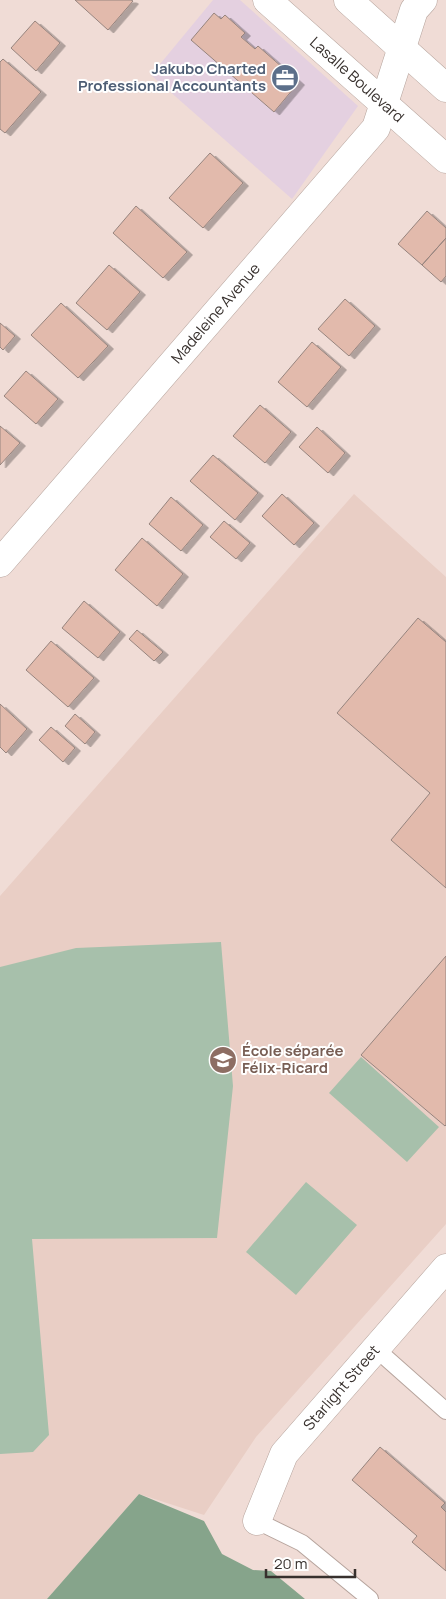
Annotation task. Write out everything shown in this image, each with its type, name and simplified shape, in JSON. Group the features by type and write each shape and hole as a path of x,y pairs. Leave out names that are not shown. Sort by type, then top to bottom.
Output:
{"street":[{"name":"Lasalle Boulevard","path":"267,0 446,159"},
{"path":"348,0 446,88"},
{"name":"Madeleine Avenue","path":"0,564 376,128 414,10 423,0"},
{"name":"Starlight Street","path":"257,1521 284,1454 446,1268"}],"lane":[{"path":"375,1348 446,1411"},
{"path":"257,1521 302,1543 370,1599"}],"shaded area":[{"path":"213,0 240,0 358,106 292,199 151,75"},
{"name":"École séparée Félix-Ricard","path":"354,494 446,577 446,1224 256,1437 204,1515 139,1494 47,1599 0,1599 0,896"}],"green space":[{"path":"221,942 233,1086 217,1238 32,1239 49,1435 33,1452 0,1454 0,967 76,948"},
{"path":"361,1057 439,1127 407,1162 329,1093"},
{"path":"306,1182 357,1225 296,1295 246,1252"},
{"path":"139,1494 204,1521 222,1554 253,1570 271,1571 305,1599 47,1599"}],"building":[{"path":"75,0 131,0 133,1 108,30"},
{"path":"214,13 221,19 225,15 245,33 241,37 255,49 258,46 299,82 274,112 191,40"},
{"path":"35,21 60,43 36,71 11,48"},
{"path":"3,59 41,92 5,133 0,129 0,62"},
{"path":"210,153 243,183 203,228 169,198"},
{"path":"136,206 187,252 163,278 113,233"},
{"path":"427,211 446,228 446,238 422,265 398,244"},
{"path":"446,238 446,276 441,282 422,265"},
{"path":"109,265 140,292 107,330 76,303"},
{"path":"345,299 375,326 349,356 318,329"},
{"path":"61,303 108,346 78,378 31,335"},
{"path":"0,323 15,336 3,350 0,347"},
{"path":"312,342 341,367 307,407 278,382"},
{"path":"26,371 58,399 36,424 4,396"},
{"path":"260,405 291,432 265,463 233,436"},
{"path":"0,426 20,443 0,465"},
{"path":"317,427 345,453 328,473 299,447"},
{"path":"213,455 258,493 235,520 190,481"},
{"path":"282,494 314,523 294,545 262,516"},
{"path":"171,497 203,525 181,551 149,524"},
{"path":"224,521 250,543 236,559 210,537"},
{"path":"142,538 183,574 157,606 115,570"},
{"path":"84,601 120,632 98,658 62,628"},
{"path":"418,618 446,642 446,888 391,840 430,793 337,713"},
{"path":"137,630 163,652 154,661 129,639"},
{"path":"51,641 94,678 68,707 26,670"},
{"path":"0,704 27,729 6,753 0,747"},
{"path":"75,714 95,732 85,744 65,726"},
{"path":"51,727 75,748 63,762 39,740"},
{"path":"446,956 446,1125 445,1126 361,1055"},
{"path":"380,1447 445,1503 441,1507 446,1512 446,1571 412,1542 417,1536 352,1480"}],"place":[{"name":"Jakubo Charted Professional Accountants","path":"285,78"},
{"name":"École séparée Félix-Ricard","path":"223,1060"}]}
